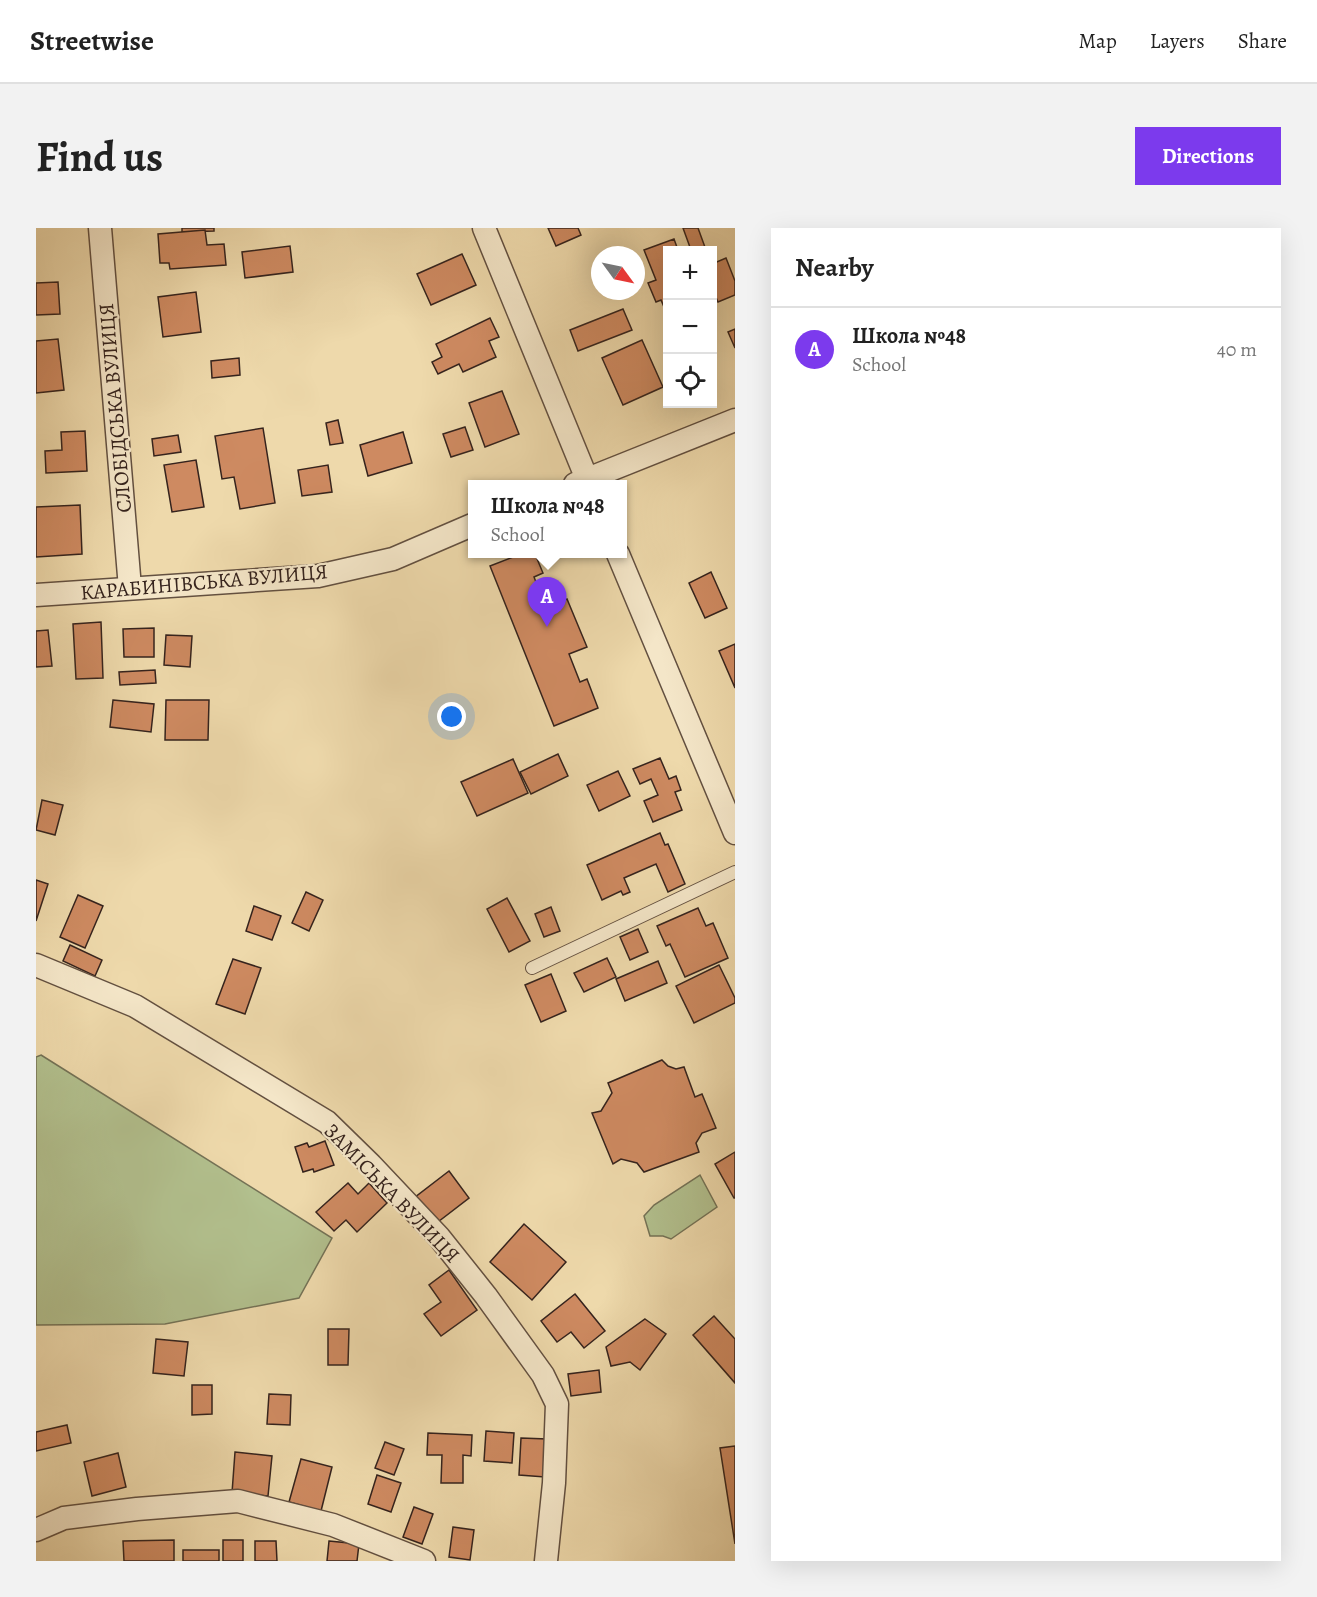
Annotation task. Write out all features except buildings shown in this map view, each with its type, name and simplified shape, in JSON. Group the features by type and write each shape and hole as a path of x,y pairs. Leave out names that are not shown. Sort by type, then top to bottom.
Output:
{"street":[{"name":"СЛОБІДСЬКА ВУЛИЦЯ","path":"100,228 130,588"},
{"path":"484,228 583,480"},
{"path":"591,480 735,420"},
{"name":"КАРАБИНІВСЬКА ВУЛИЦЯ","path":"36,595 318,576 393,559 468,527"},
{"path":"620,558 735,833"},
{"name":"ЗАМІСЬКА ВУЛИЦЯ","path":"36,964 135,1006 327,1122 439,1237 486,1296 543,1375 556,1404 554,1484 546,1561"},
{"path":"36,1530 64,1518 137,1509 238,1501 333,1525 424,1561"}],"lane":[{"path":"532,968 735,872"}],"green space":[{"path":"41,1055 332,1238 299,1298 165,1324 36,1325 36,1057"},
{"path":"700,1175 717,1207 671,1239 663,1236 650,1236 644,1216 654,1205"}],"place":[{"name":"Школа №48","path":"547,627"}]}
